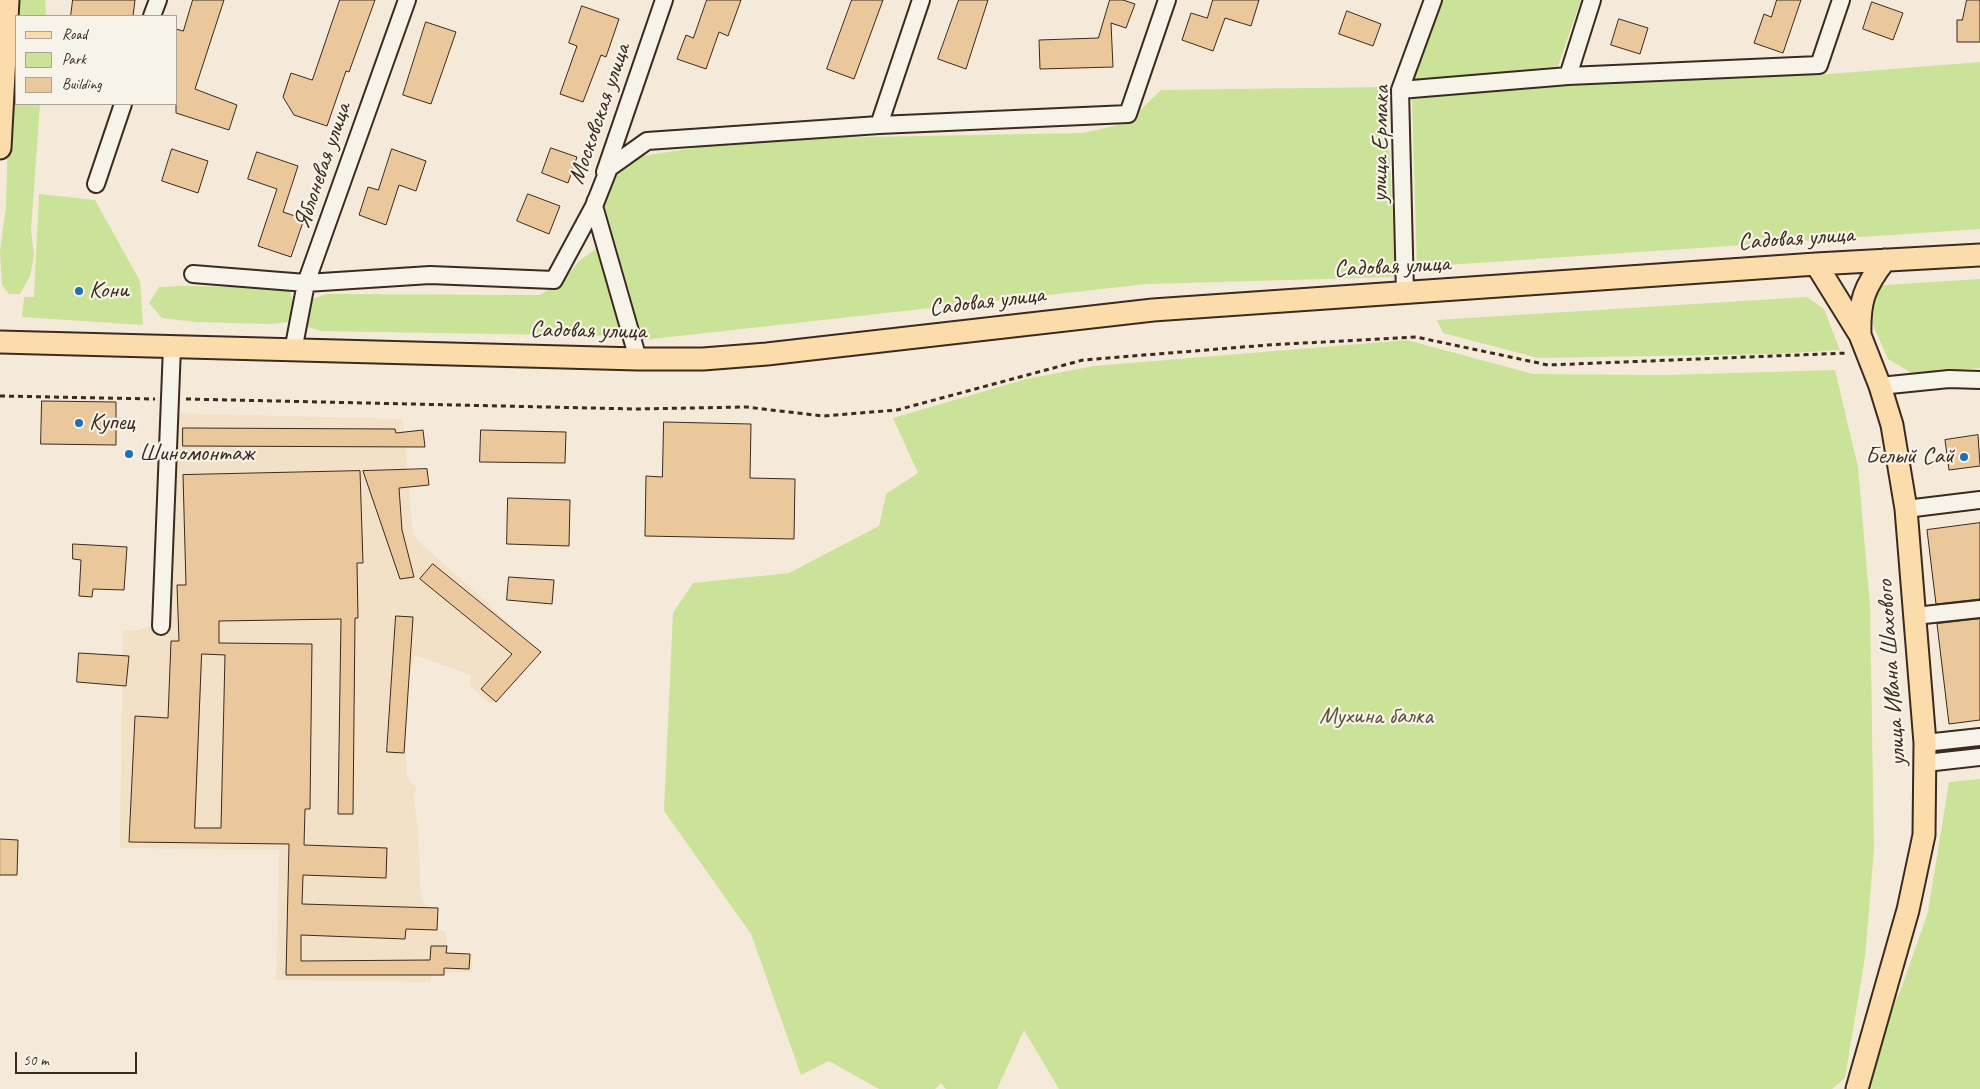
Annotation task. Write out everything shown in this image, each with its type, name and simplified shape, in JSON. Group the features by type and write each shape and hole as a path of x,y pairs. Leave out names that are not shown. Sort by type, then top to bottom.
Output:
{"main road":[{"path":"0,148 8,0"},
{"name":"Садовая улица","path":"0,342 638,359 703,358 767,354 1153,310 1816,264 1980,255"},
{"path":"1863,344 1862,296 1869,280 1885,260"},
{"name":"улица Ивана Шахового","path":"1816,264 1863,344 1880,386 1892,425 1906,509 1926,753 1924,835 1908,910 1857,1089"}],"street":[{"path":"152,15 158,0"},
{"name":"Яблоневая улица","path":"293,350 306,283 406,0"},
{"name":"Московская улица","path":"638,359 594,206 664,0"},
{"path":"879,125 922,0"},
{"path":"193,274 306,283 430,275 554,280 594,206 609,168 647,141 879,125 1128,114 1167,0"},
{"name":"улица Ермака","path":"1405,293 1400,90 1433,0"},
{"path":"1568,76 1592,0"},
{"path":"1400,90 1568,76 1819,65 1841,0"},
{"path":"96,184 123,105"},
{"path":"161,626 168,399 172,347"},
{"path":"1880,386 1949,379 1980,380"},
{"path":"1906,509 1980,500"},
{"path":"1915,616 1980,608"},
{"path":"1926,753 1980,737"},
{"path":"1926,753 1980,757"}],"path":[{"path":"0,396 637,409 746,407 823,416 897,410 1084,360 1268,345 1416,337 1548,365 1863,344"}],"shaded area":[{"path":"167,413 403,419 413,534 423,546 486,601 535,652 490,704 470,685 471,675 415,655 404,693 407,778 417,788 413,797 418,825 421,900 435,914 437,930 446,931 448,953 472,955 472,972 432,973 430,982 276,980 279,850 120,848 123,630 139,630 166,618"}],"green space":[{"path":"18,0 45,0 46,15 17,15"},
{"path":"1442,0 1581,0 1558,66 1411,83"},
{"path":"15,60 15,105 40,105 31,230 34,255 30,276 20,294 9,294 2,285 0,251 6,207 8,137"},
{"path":"1980,62 1980,229 1417,267 1412,99 1561,84 1829,74"},
{"path":"1386,87 1396,277 1147,284 643,340 603,200 619,171 642,156 727,143 814,138 1083,133 1127,123 1161,90"},
{"path":"39,194 95,200 140,281 143,325 22,317 24,297 34,297"},
{"path":"596,249 613,285 625,326 613,336 321,331 304,326 305,311 312,299 327,294 540,295 564,280 580,260"},
{"path":"1980,279 1980,368 1913,374 1888,359 1873,325 1870,286"},
{"path":"159,287 264,287 290,291 294,307 290,322 271,324 196,322 162,318 149,303"},
{"path":"1807,297 1824,309 1840,350 1775,354 1538,358 1443,333 1437,320"},
{"name":"Мухина балка","path":"1407,340 1533,374 1665,375 1835,370 1858,467 1870,606 1874,849 1865,957 1845,1078 1832,1089 1059,1089 1024,1030 997,1089 946,1089 941,1083 935,1089 879,1089 829,1061 801,1075 751,934 664,811 673,613 693,583 789,573 879,526 886,494 918,473 893,418 1026,379 1094,366"},
{"path":"1980,779 1980,1089 1858,1089 1901,989 1928,912 1949,782"}],"building":[{"path":"73,0 135,0 133,15 71,15"},
{"path":"193,0 224,0 195,89 237,105 229,130 176,113 176,105 178,105 178,30 183,31"},
{"path":"340,0 375,0 349,72 346,71 327,126 294,115 283,97 291,73 312,80"},
{"path":"707,0 741,0 728,36 719,32 706,69 677,59 686,35 693,38"},
{"path":"852,0 883,0 854,79 827,69"},
{"path":"959,0 988,0 966,69 938,59"},
{"path":"1110,0 1123,0 1135,4 1126,28 1111,23 1113,67 1040,69 1039,40 1098,38"},
{"path":"1213,0 1259,0 1251,26 1225,18 1213,51 1182,40 1191,13 1207,18"},
{"path":"1777,0 1801,0 1783,53 1754,43 1764,14 1771,17"},
{"path":"1967,0 1980,0 1980,42 1957,42 1957,20 1962,20"},
{"path":"1872,2 1903,13 1893,40 1863,29"},
{"path":"582,6 619,19 606,57 601,55 583,102 560,94 577,46 569,43"},
{"path":"1347,11 1381,24 1373,46 1339,34"},
{"path":"1619,19 1648,28 1640,54 1611,45"},
{"path":"426,22 456,32 431,104 403,95"},
{"path":"551,148 577,157 568,183 542,173"},
{"path":"172,149 208,161 198,193 162,181"},
{"path":"392,149 426,161 416,191 399,185 386,225 359,215 368,187 378,190"},
{"path":"257,152 298,166 283,212 304,219 291,257 258,246 277,189 248,179"},
{"path":"528,194 560,206 549,234 517,221"},
{"name":"Купец","path":"42,401 116,402 116,445 41,444"},
{"path":"664,422 751,424 750,478 795,479 794,539 645,536 646,476 662,477"},
{"path":"183,428 395,429 396,433 423,430 425,447 183,446"},
{"path":"481,430 566,432 565,463 480,462"},
{"name":"Белый Сай","path":"1978,435 1980,466 1949,470 1945,440"},
{"path":"427,469 429,485 399,488 402,530 414,577 400,579 363,471"},
{"path":"360,471 363,563 357,563 358,618 355,618 353,814 338,814 341,619 219,621 219,643 312,644 310,809 305,809 304,845 387,848 386,878 303,875 302,904 438,908 437,930 406,929 405,939 301,935 301,961 430,960 431,946 447,946 446,953 470,954 469,969 444,968 444,975 286,975 289,844 129,842 135,716 168,718 171,641 179,641 177,585 186,585 183,475","holes":["202,654 225,655 221,828 195,828"]},
{"path":"508,498 570,500 569,546 507,544"},
{"path":"1980,523 1980,599 1936,604 1927,530"},
{"path":"73,544 127,547 124,590 93,589 92,597 79,596 81,560 73,559"},
{"path":"433,564 541,652 496,702 481,689 512,654 420,579"},
{"path":"509,577 554,580 552,604 507,600"},
{"path":"396,616 413,617 404,753 387,752"},
{"path":"1980,619 1980,720 1949,724 1937,624"},
{"path":"79,653 129,656 126,686 77,682"},
{"path":"0,839 18,840 17,875 0,875"}],"place":[{"name":"Кони","path":"79,291"},
{"name":"Купец","path":"79,423"},
{"name":"Шиномонтаж","path":"129,454"},
{"name":"Белый Сай","path":"1964,457"}]}
